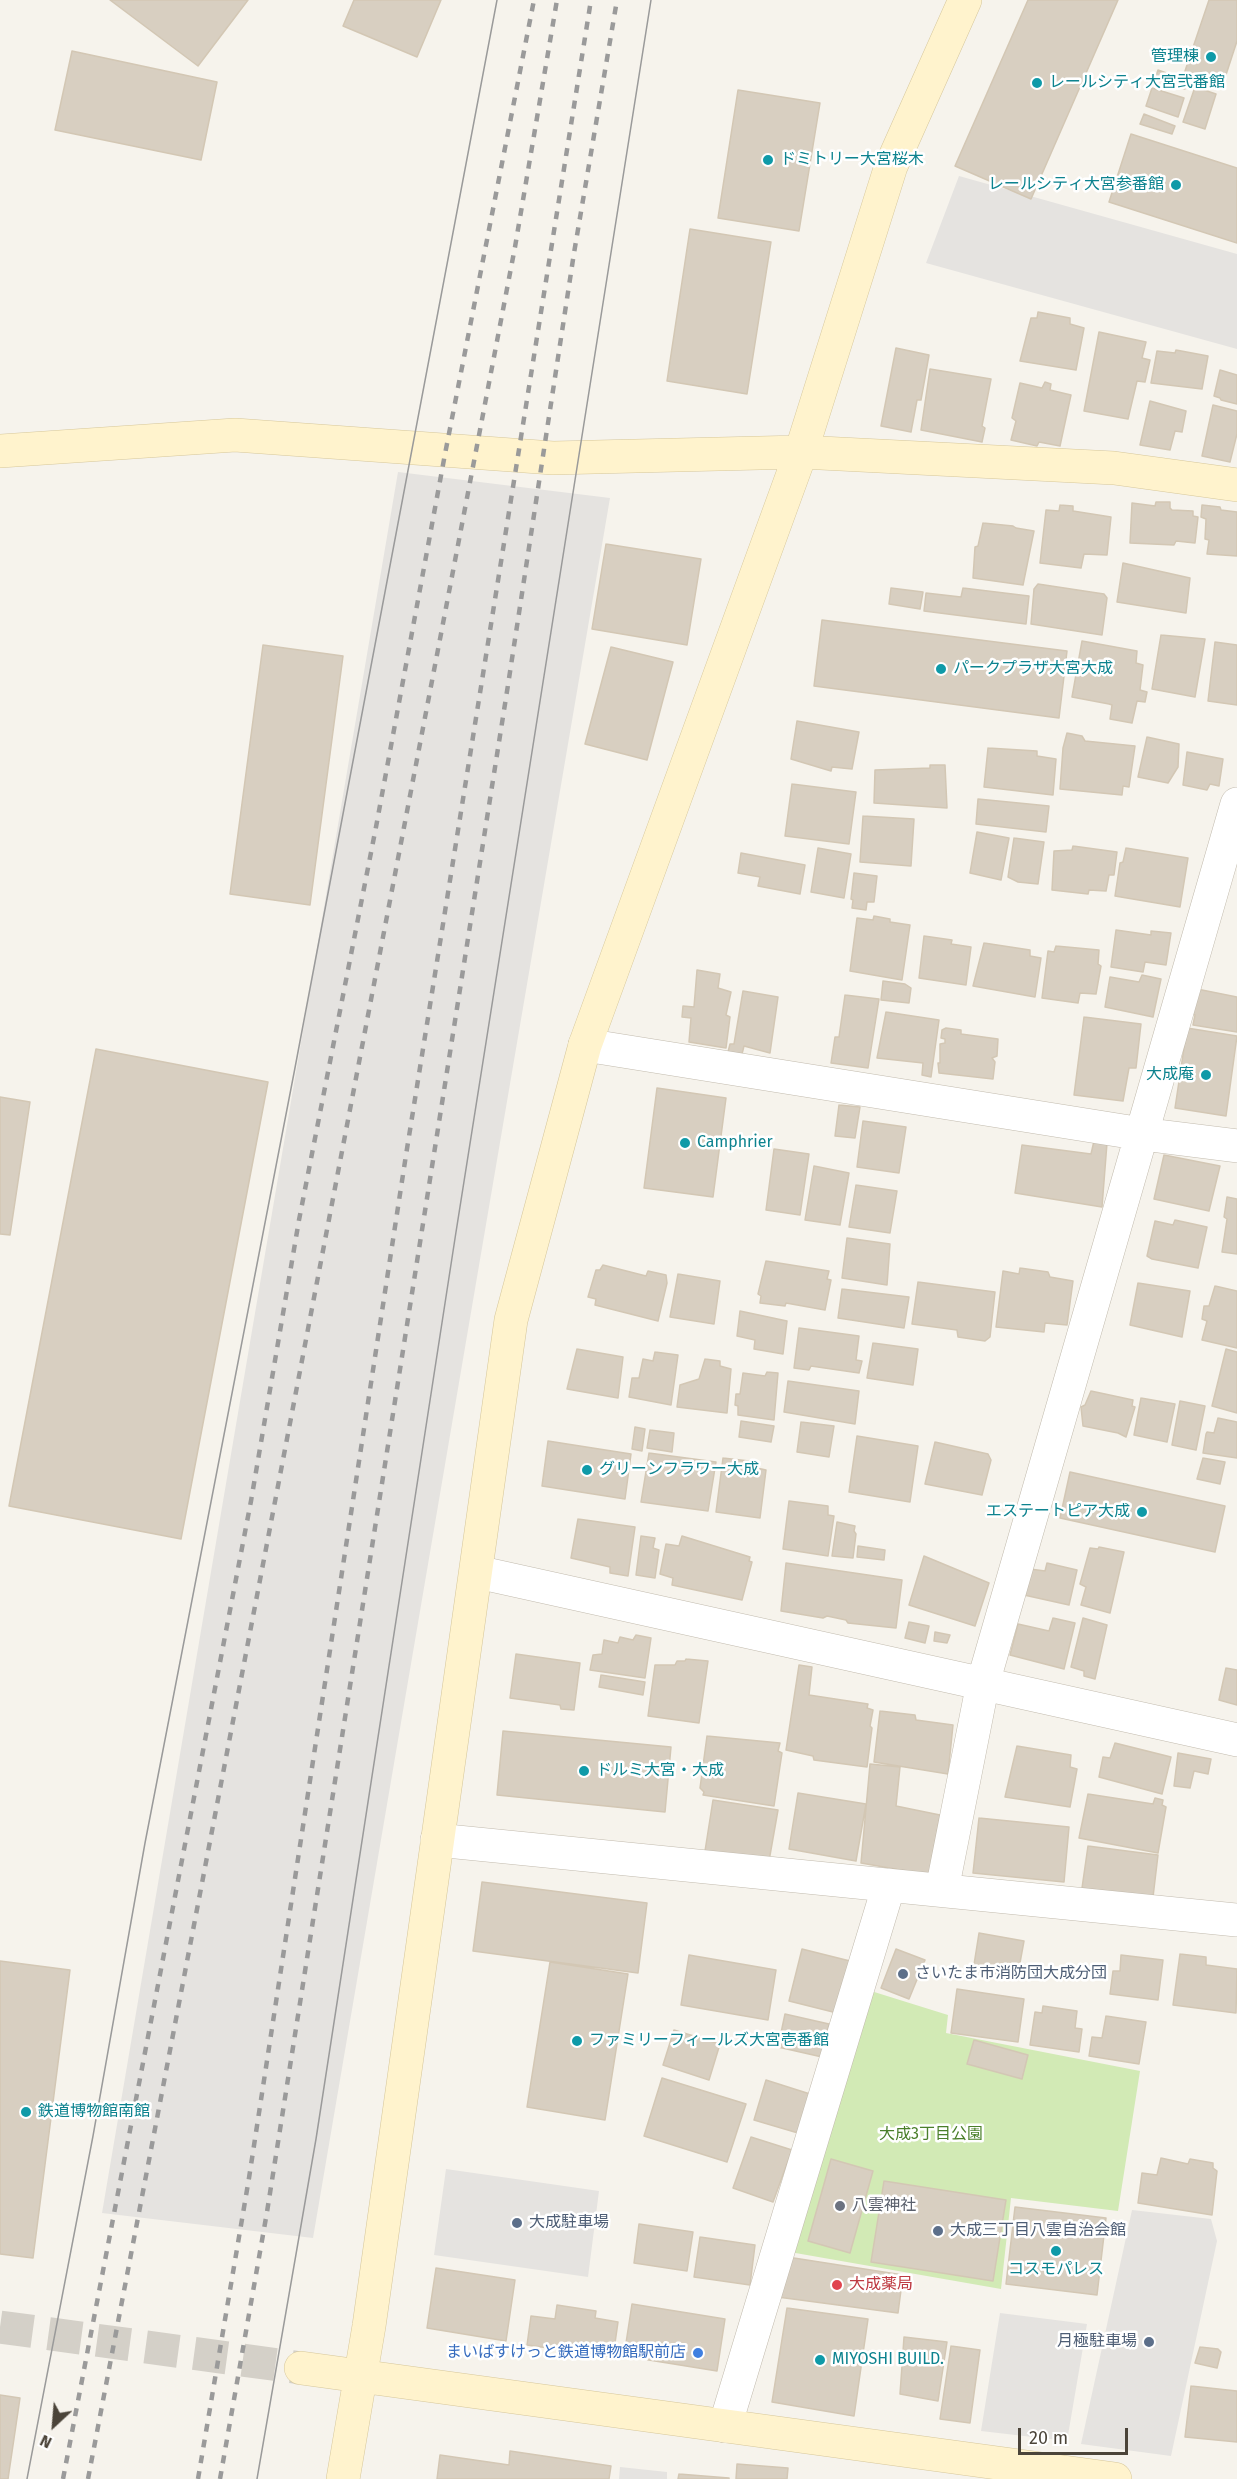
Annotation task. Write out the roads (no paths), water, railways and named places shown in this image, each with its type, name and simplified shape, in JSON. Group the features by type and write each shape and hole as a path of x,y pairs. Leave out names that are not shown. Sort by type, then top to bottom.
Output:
{"street":[{"path":"343,2479 362,2375 511,1320 585,1045 801,452 891,166 965,0"},
{"path":"0,451 235,435 553,458 801,452 1114,468 1237,485"},
{"path":"942,1890 983,1683 1237,804"},
{"path":"585,1045 1142,1134 1237,1146"},
{"path":"477,1572 1237,1740"},
{"path":"437,1840 1237,1920"},
{"path":"725,2426 889,1885"},
{"path":"301,2368 1115,2479"}],"tunnel":[{"path":"0,2327 301,2368"}],"tram line":[{"path":"27,2479 93,2136 145,1843 294,1073 497,0"},
{"path":"257,2479 316,2139 456,1232 651,0"}],"railway":[{"path":"63,2479 251,1501 299,1220 534,0"},
{"path":"88,2479 515,247 557,0"},
{"path":"198,2479 249,2178 406,1155 591,0"},
{"path":"220,2479 267,2212 574,253 617,0"}],"place":[{"name":"管理棟","path":"1211,57"},
{"name":"レールシティ大宮弐番館","path":"1037,83"},
{"name":"ドミトリー大宮桜木","path":"768,160"},
{"name":"レールシティ大宮参番館","path":"1176,185"},
{"name":"パークプラザ大宮大成","path":"941,669"},
{"name":"大成庵","path":"1206,1075"},
{"name":"Camphrier","path":"685,1143"},
{"name":"グリーンフラワー大成","path":"587,1470"},
{"name":"エステートピア大成","path":"1142,1512"},
{"name":"ドルミ大宮・大成","path":"584,1771"},
{"name":"さいたま市消防団大成分団","path":"903,1974"},
{"name":"ファミリーフィールズ大宮壱番館","path":"577,2041"},
{"name":"鉄道博物館南館","path":"26,2112"},
{"name":"八雲神社","path":"840,2206"},
{"name":"大成駐車場","path":"517,2223"},
{"name":"大成三丁目八雲自治会館","path":"938,2231"},
{"name":"コスモパレス","path":"1056,2251"},
{"name":"大成薬局","path":"837,2285"},
{"name":"月極駐車場","path":"1149,2342"},
{"name":"まいばすけっと鉄道博物館駅前店","path":"698,2353"},
{"name":"MIYOSHI BUILD.","path":"820,2360"}],"park label":[{"name":"大成3丁目公園","path":"931,2135"}]}
